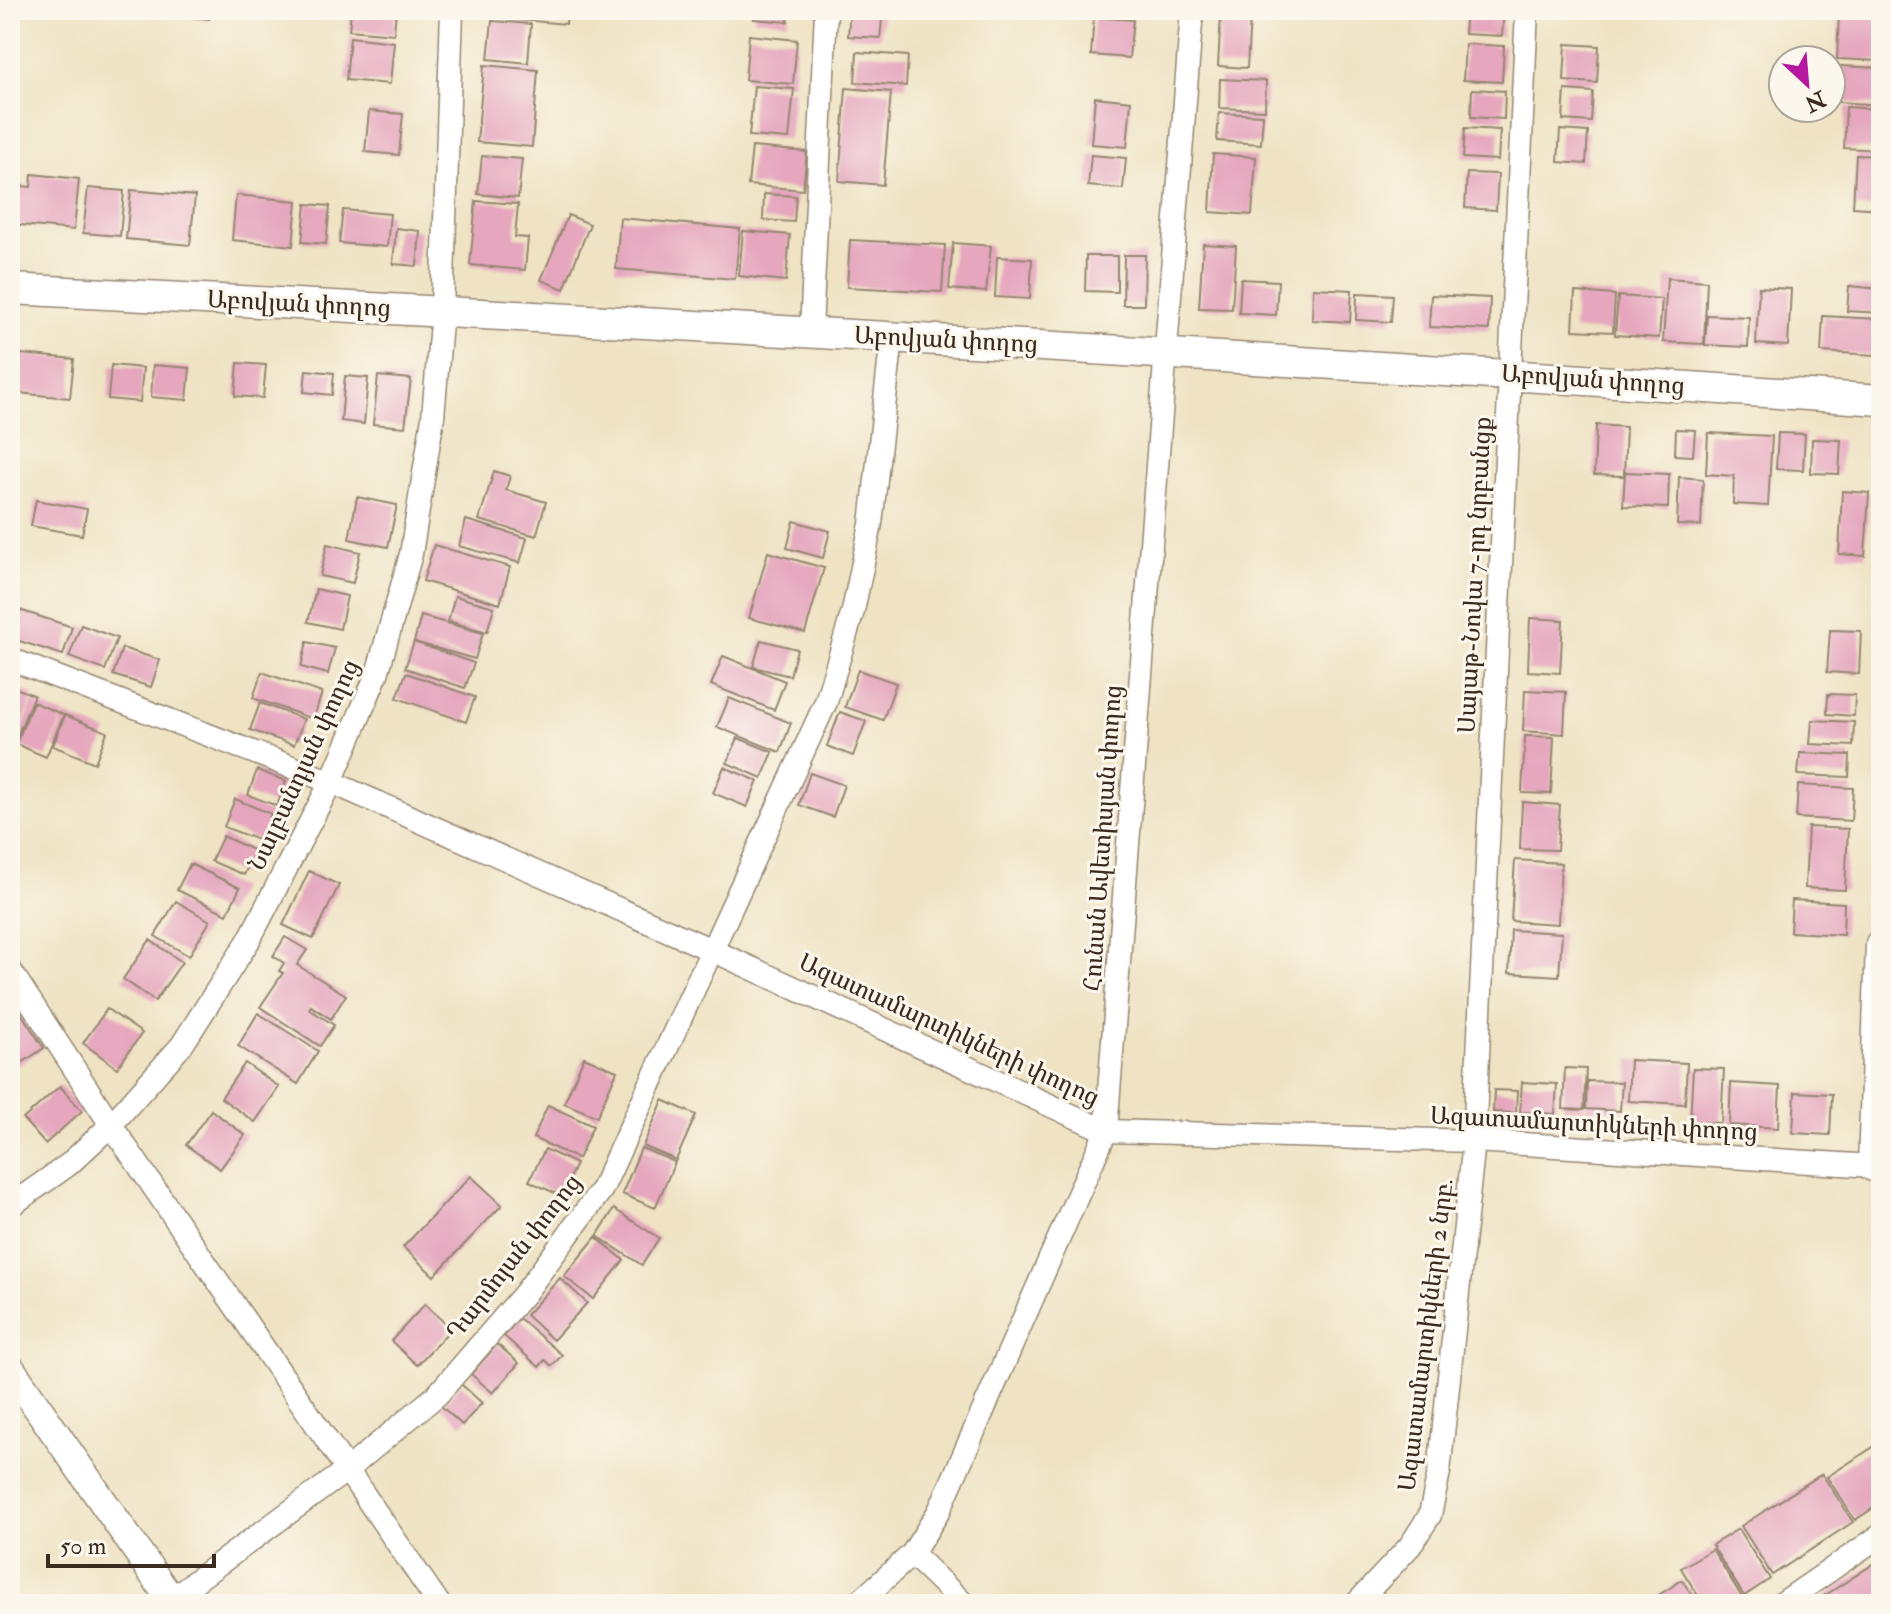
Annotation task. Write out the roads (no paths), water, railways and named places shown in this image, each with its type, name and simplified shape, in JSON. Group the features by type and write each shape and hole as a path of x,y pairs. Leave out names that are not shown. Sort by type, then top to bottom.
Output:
{"main road":[{"name":"Աբովյան փողոց","path":"10,289 811,332 1510,374 1881,400"},
{"path":"1877,1166 1881,944"}],"street":[{"name":"Նալբանդյան փողոց","path":"10,1206 68,1165 111,1125 190,1032 249,940 331,782 377,674 411,554 433,417 442,311 452,10"},
{"path":"811,332 826,10"},
{"name":"Հունան Ավետիսյան փողոց","path":"857,1604 912,1554 939,1511 1106,1131 1192,10"},
{"name":"Սայաթ-Նովա 7-րդ նրբանցք","path":"1474,1141 1527,10"},
{"name":"Դարմոյան փողոց","path":"169,1602 347,1470 437,1395 525,1293 602,1189 826,702 853,611 871,524 892,337"},
{"name":"Ազատամարտիկների փողոց","path":"10,659 331,782 714,951 1106,1131 1474,1141 1877,1166"},
{"path":"10,970 111,1125 439,1604"},
{"name":"Ազատամարտիկների 2 նրբ.","path":"1356,1604 1410,1546 1430,1515 1439,1472 1474,1141"},
{"path":"10,1368 169,1602"},
{"path":"1781,1604 1881,1535"},
{"path":"912,1554 964,1604"}]}
